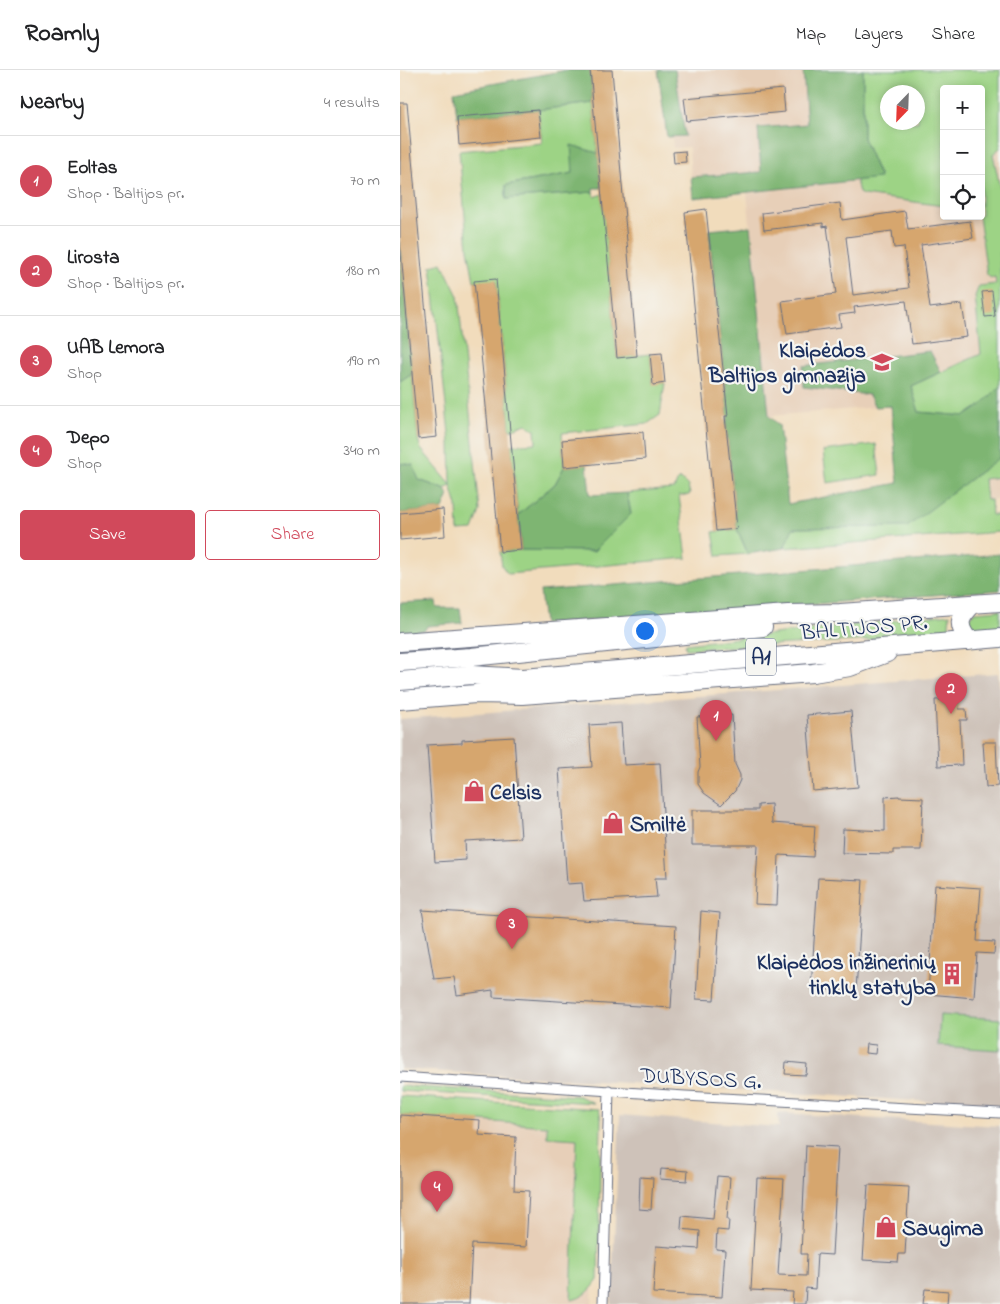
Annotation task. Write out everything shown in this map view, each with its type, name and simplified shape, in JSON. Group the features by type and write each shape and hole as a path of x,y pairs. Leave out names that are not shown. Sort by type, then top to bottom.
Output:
{"highway":[{"name":"BALTIJOS PR.","path":"840,613 1000,602"},
{"path":"969,641 960,624 962,615 974,604"},
{"path":"400,642 778,614 840,613"},
{"name":"A1","path":"400,662 481,656 726,631 786,624 840,613"},
{"name":"BALTIJOS PR.","path":"523,678 1000,638"},
{"path":"400,700 476,694 522,695 813,673 850,667 905,646"},
{"name":"A1","path":"400,681 472,675 523,678"},
{"path":"476,694 523,678"}],"street":[{"name":"DUBYSOS G.","path":"400,1077 1000,1113"},
{"path":"604,1304 609,1090"}],"shaded area":[{"path":"667,70 803,70 807,124 761,172 691,177 689,147 673,148"},
{"name":"Klaipėdos Baltijos gimnazija","path":"1000,148 1000,499 991,500 992,515 1000,515 1000,532 898,483 890,406 769,416 747,193 904,175 940,167 940,220 985,220 985,155"},
{"path":"998,673 1000,694 1000,1106 400,1069 400,719"},
{"path":"400,1106 599,1118 592,1304 400,1304"},
{"path":"778,1113 1000,1126 1000,1304 611,1304 620,1115 779,1127"}],"green space":[{"path":"567,70 590,70 593,103 457,117 454,91"},
{"path":"658,70 675,70 685,136 667,137"},
{"path":"803,70 863,70 863,138 880,178 693,198 691,177 761,172 758,128 807,124"},
{"path":"863,70 1000,70 1000,148 993,154 1000,188 1000,386 980,406 965,416 919,412 911,386 981,354 975,296 979,286 996,284 995,277 991,278 987,275 980,220 985,220 985,85 940,85 940,205 859,193 856,180 880,177 863,138"},
{"path":"593,103 598,153 573,173 506,185 506,199 593,192 595,197 602,194 617,358 650,354 653,384 665,383 660,415 647,424 562,433 564,467 555,484 518,515 511,445 536,443 535,430 526,424 510,430 496,280 474,281 468,249 459,151 542,143 538,110"},
{"path":"571,145 598,153 601,188 593,188 593,192 506,199 506,185 573,173"},
{"path":"751,226 769,416 779,425 788,504 898,483 891,406 875,407 869,395 804,387 803,366 930,351 941,372 911,386 919,412 965,416 980,406 1000,386 1000,457 907,527 793,528 784,548 748,554 737,529 726,425 728,416 709,230"},
{"path":"400,242 412,374 400,382"},
{"path":"442,263 458,296 480,511 473,530 458,531 457,506 451,486 444,489 419,480 402,463 400,468 400,382 412,374 418,439 421,449 451,485 450,443 431,266"},
{"path":"876,444 880,475 827,483 823,451"},
{"path":"1000,457 1000,477 984,479 986,500 991,500 992,515 1000,515 1000,532 784,548 792,528 907,526"},
{"path":"402,463 413,465 419,480 444,489 449,495 443,509 400,513 400,468"},
{"path":"587,464 590,495 627,493 631,514 594,551 521,550 518,515 555,484 564,467"},
{"path":"681,479 688,486 690,494 679,496 687,558 508,574 502,566 500,552 521,550 594,551 631,514 627,493 674,489 678,480"},
{"path":"737,529 748,554 717,556 713,532"},
{"path":"1000,554 1000,590 544,624 540,591"},
{"path":"436,601 437,608 460,608 462,623 427,626 425,630 400,634 400,603"},
{"path":"1000,610 1000,631 975,632 970,628 969,620 974,612"},
{"path":"950,614 949,624 952,635 686,649 685,644"},
{"path":"940,1015 1000,1019 1000,1050 938,1046"},
{"path":"400,1086 579,1096 594,1103 400,1091"},
{"path":"400,1096 599,1109 601,1118 598,1280 590,1290 580,1297 571,1300 577,1139 547,1137 547,1126 400,1115"}],"building":[{"path":"590,70 612,70 637,356 617,358"},
{"path":"783,89 785,112 687,121 684,98"},
{"path":"400,103 407,103 437,437 418,439 400,242"},
{"path":"538,110 541,137 459,145 457,117"},
{"path":"685,151 686,162 674,163 673,152"},
{"path":"840,203 842,220 905,211 908,229 970,221 973,238 921,245 930,308 962,304 967,337 912,344 906,301 854,307 855,313 839,315 841,327 787,334 782,301 836,294 827,226 823,227 823,223 764,230 762,213","holes":["892,231 894,248 904,247 909,288 853,295 846,237"]},
{"path":"706,209 728,416 725,416 737,529 716,531 685,212"},
{"path":"496,279 521,550 500,552 474,281"},
{"path":"992,291 995,316 985,317 982,292"},
{"path":"662,353 665,383 653,385 650,354"},
{"path":"643,432 645,459 564,467 562,440"},
{"path":"443,509 445,536 400,540 400,513"},
{"path":"958,699 959,709 966,709 967,720 960,720 962,765 938,766 935,700"},
{"path":"851,711 858,787 813,791 807,715"},
{"path":"732,715 735,764 740,780 735,791 721,805 704,793 698,784 700,767 697,717"},
{"name":"Smiltė","path":"621,723 624,765 660,763 667,878 655,878 657,897 584,901 582,883 567,884 559,769 592,767 589,725"},
{"name":"Celsis","path":"514,737 521,838 465,841 466,860 435,862 427,745 462,743 462,740"},
{"path":"983,742 996,742 998,786 986,787"},
{"path":"885,797 923,798 921,850 893,850 893,854 842,853 843,829 885,831"},
{"path":"771,804 772,823 815,826 813,857 779,855 777,905 755,904 758,845 692,845 692,810 758,810 758,805"},
{"path":"818,878 863,880 856,991 811,989"},
{"path":"935,885 981,888 977,941 995,942 994,954 977,953 974,998 928,994"},
{"path":"422,910 676,926 671,1008 493,997 493,990 457,995 454,977 434,979"},
{"path":"701,911 720,913 714,1000 696,999"},
{"path":"866,1044 876,1045 875,1054 865,1053"},
{"path":"786,1062 807,1064 806,1075 785,1074"},
{"path":"400,1115 480,1120 479,1135 516,1137 514,1190 529,1191 526,1247 472,1244 469,1304 400,1304"},
{"path":"806,1145 838,1147 832,1255 817,1254 815,1289 806,1288 805,1304 792,1304 793,1292 751,1290 757,1178 784,1179 778,1275 806,1276 807,1254 801,1254"},
{"path":"661,1169 688,1171 687,1181 660,1179"},
{"path":"717,1176 730,1177 728,1231 717,1230 716,1249 725,1250 722,1297 653,1293 656,1246 699,1249 700,1231 681,1229 682,1216 713,1219"},
{"path":"640,1177 653,1178 651,1210 639,1209"},
{"name":"Saugima","path":"868,1185 909,1187 905,1254 899,1254 898,1262 863,1260"},
{"path":"925,1289 948,1291 947,1304 923,1304"}],"place":[{"name":"Klaipėdos Baltijos gimnazija","path":"882,362"},
{"name":"Lirosta","path":"951,714"},
{"name":"Eoltas","path":"716,741"},
{"name":"Celsis","path":"474,791"},
{"name":"Smiltė","path":"613,823"},
{"name":"UAB Lemora","path":"512,949"},
{"name":"Klaipėdos inžinerinių tinklų statyba","path":"952,974"},
{"name":"Depo","path":"437,1212"},
{"name":"Saugima","path":"886,1227"}]}
